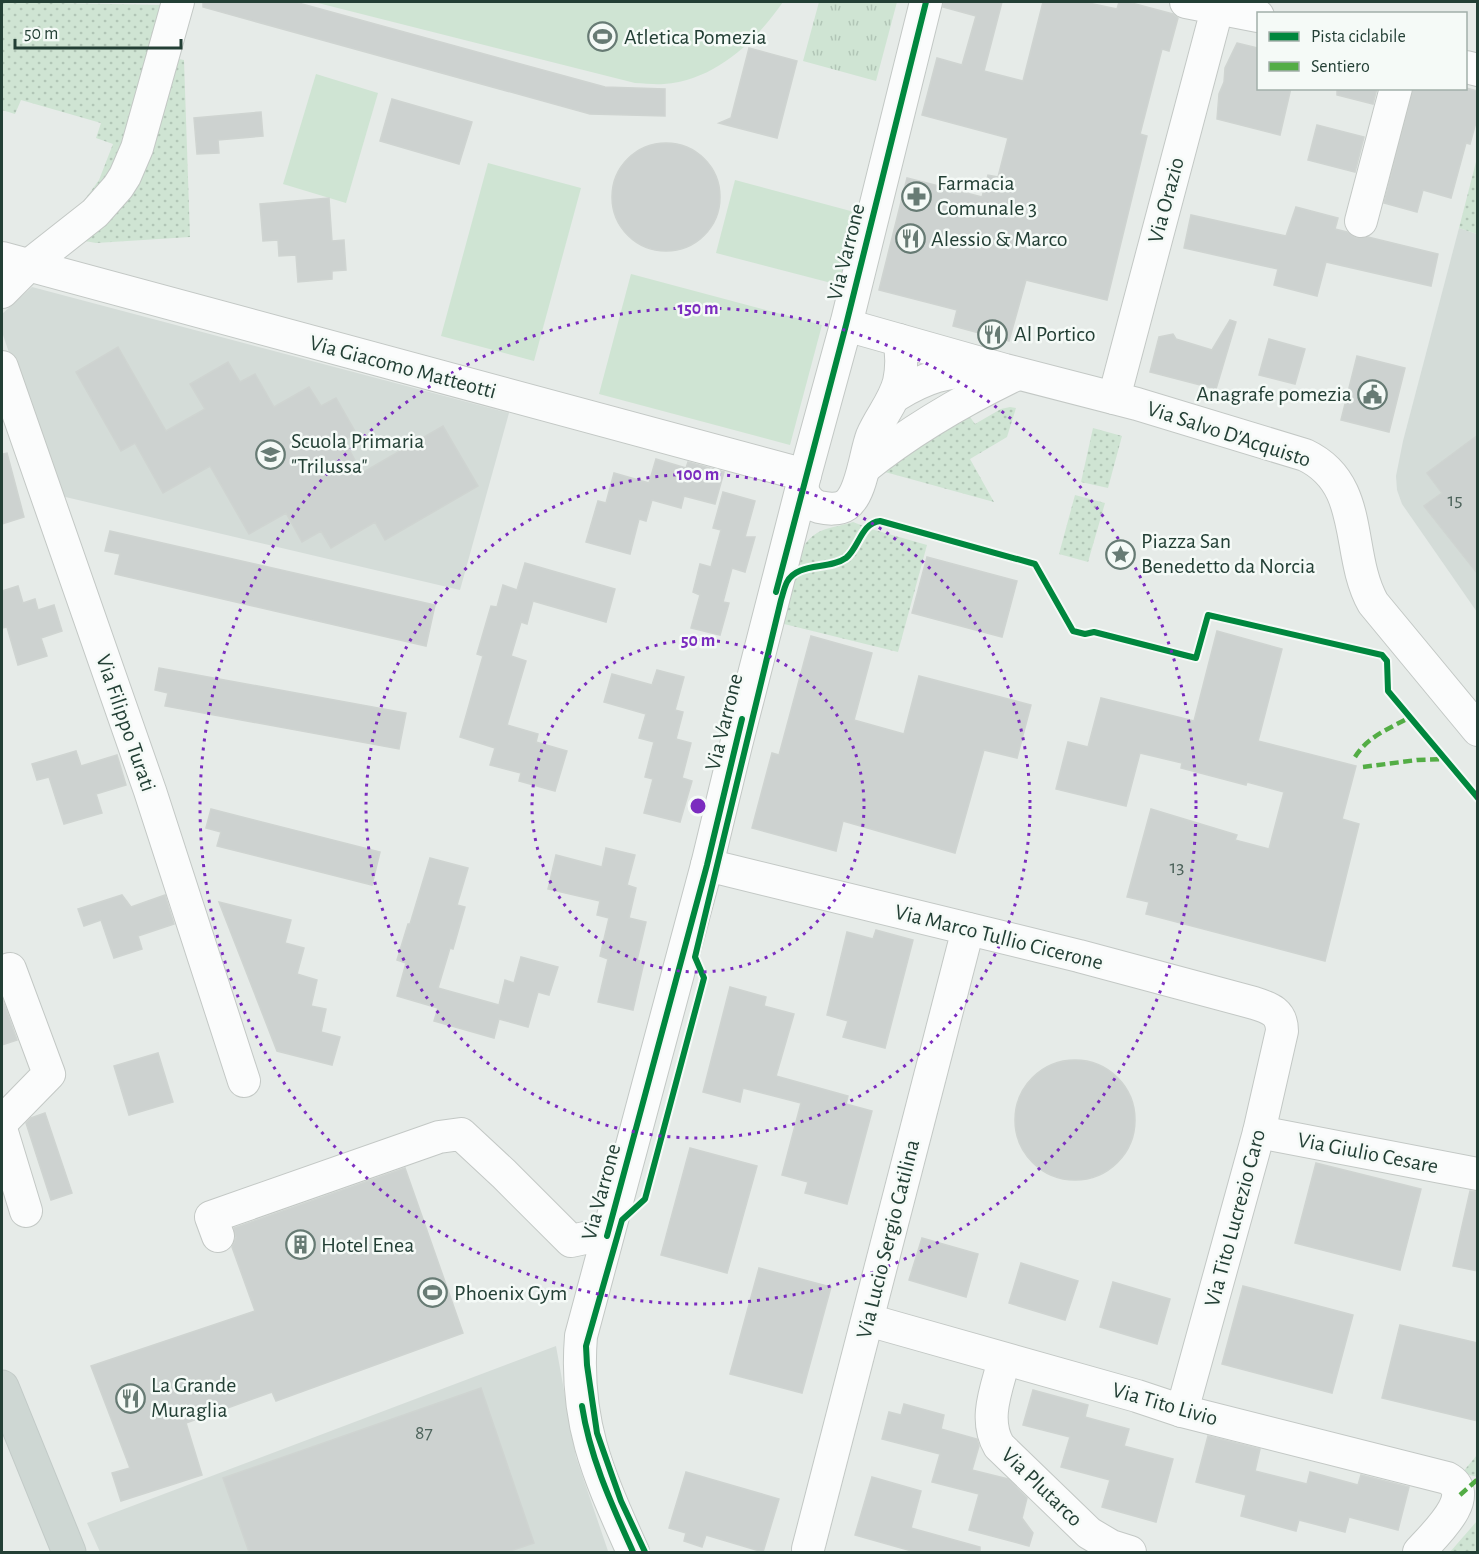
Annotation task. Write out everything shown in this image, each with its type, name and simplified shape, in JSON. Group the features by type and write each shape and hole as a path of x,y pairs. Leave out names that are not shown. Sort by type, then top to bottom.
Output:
{"main road":[{"path":"2,1387 69,1552"}],"street":[{"path":"2,292 15,261 95,213 118,188 137,148 178,2"},
{"name":"Via Varrone","path":"627,1551 588,1438 579,1386 581,1336 707,865 803,481 846,325 926,2"},
{"path":"1186,2 1218,5 1257,16"},
{"name":"Via Orazio","path":"1114,398 1218,5"},
{"path":"1361,221 1395,90"},
{"name":"Via Giacomo Matteotti","path":"15,261 803,481"},
{"name":"Via Salvo D'Acquisto","path":"846,325 1011,372 1114,398 1305,455 1325,467 1339,483 1345,499 1362,579 1373,603 1478,730"},
{"path":"803,481 806,498 815,506 832,508 847,505 857,489 872,438 895,396 901,371 899,340"},
{"name":"Via Filippo Turati","path":"2,367 150,791 244,1081"},
{"path":"864,468 886,450 1011,372"},
{"name":"Via Salvo D'Acquisto","path":"895,396 922,380 948,373 1011,372"},
{"name":"Via Varrone","path":"776,590 790,560 804,540 821,521 847,505"},
{"name":"Via Marco Tullio Cicerone","path":"707,865 1254,1003 1275,1011 1282,1023"},
{"name":"Via Lucio Sergio Catilina","path":"808,1550 968,929"},
{"path":"2,972 10,969 49,1074 2,1122"},
{"name":"Via Tito Lucrezio Caro","path":"1182,1411 1259,1132 1281,1038 1282,1023"},
{"path":"2,1132 26,1211"},
{"name":"Via Giulio Cesare","path":"1259,1132 1478,1174"},
{"path":"218,1236 211,1217 439,1137 461,1134 571,1242 608,1233"},
{"name":"Via Tito Livio","path":"868,1320 1127,1393 1182,1411 1451,1480 1459,1490 1459,1501 1419,1552"},
{"name":"Via Plutarco","path":"1004,1360 991,1418 993,1434 999,1446 1089,1533 1111,1546 1130,1552"}],"shaded area":[{"path":"1459,228 1477,234 1477,612 1402,504 1397,490 1396,476 1403,441"},
{"name":"Scuola Primaria \"Trilussa\"","path":"32,287 509,413 460,590 57,495 2,332 2,314"},
{"path":"556,1346 576,1457 608,1551 100,1552 87,1523"}],"green space":[{"path":"2,2 167,5 123,166 80,206 99,180 113,144 96,138 101,123 21,100 15,114 2,110"},
{"name":"Atletica Pomezia","path":"314,2 783,2 760,31 717,67 683,81 657,84 635,83"},
{"path":"819,2 897,2 876,81 803,61"},
{"path":"174,58 184,60 190,237 96,243 85,241 125,201 144,172"},
{"path":"316,74 378,93 346,203 283,184"},
{"path":"1477,158 1477,234 1459,228"},
{"path":"488,163 581,188 534,361 441,336"},
{"path":"735,180 858,213 839,285 716,253"},
{"path":"631,274 822,325 790,445 599,394"},
{"path":"1016,408 1007,437 970,459 994,502 885,472 886,466 970,417 975,424 1001,409"},
{"path":"1093,428 1122,436 1108,488 1081,482"},
{"path":"1075,495 1105,503 1088,562 1059,554"},
{"path":"853,522 927,545 898,652 776,622 790,573 802,549 817,533"},
{"path":"1477,1455 1477,1477 1462,1473"},
{"path":"1477,1521 1477,1552 1450,1552"}],"building":[{"path":"203,2 295,2 605,87 665,89 665,116 590,114 203,7"},
{"path":"944,2 1002,2 984,71 1023,81 1043,2 1084,2 1117,9 1119,2 1128,2 1173,14 1178,18 1169,51 1162,49 1140,134 1147,136 1107,300 1026,280 1009,341 953,326 957,310 879,290 907,178 982,197 988,175 998,177 1008,138 922,115 937,58 962,65 976,16 943,7"},
{"path":"1237,43 1257,48 1257,90 1291,90 1280,135 1217,119 1219,94 1224,82 1225,68"},
{"path":"749,48 797,61 777,138 719,123 731,118"},
{"path":"1467,88 1478,91 1478,115 1470,144 1466,143 1451,198 1423,190 1417,212 1384,203 1412,90"},
{"path":"1337,90 1376,90 1373,104 1337,95"},
{"path":"392,99 472,122 459,164 380,141"},
{"path":"261,112 263,136 218,140 219,153 197,154 194,118"},
{"path":"1317,125 1364,137 1355,172 1308,160"},
{"path":"666,143 686,148 704,159 715,177 720,197 715,217 704,235 686,246 666,251 646,246 628,235 617,217 612,197 617,177 628,159 646,148"},
{"path":"329,198 332,241 344,240 346,270 332,271 332,279 298,282 296,255 279,256 278,240 263,241 260,204"},
{"path":"1296,207 1338,218 1335,229 1347,232 1356,238 1368,237 1438,254 1431,286 1326,262 1317,296 1274,285 1278,269 1184,248 1191,215 1286,236"},
{"path":"1230,320 1236,322 1216,389 1150,372 1159,337 1173,334 1176,339 1212,350"},
{"path":"1269,339 1305,349 1295,384 1259,375"},
{"path":"118,347 166,431 205,409 190,384 228,362 240,382 255,374 274,407 309,387 321,406 336,398 356,433 344,440 362,473 443,426 478,486 385,540 375,522 331,548 321,531 302,542 286,513 249,534 210,466 163,493 135,443 121,451 76,372"},
{"name":"Anagrafe pomezia","path":"1357,356 1405,368 1389,432 1341,420"},
{"path":"1478,435 1478,574 1424,506 1442,493 1427,473"},
{"path":"7,453 24,517 2,524 2,454"},
{"path":"656,459 686,468 688,462 724,472 715,504 684,496 681,508 652,500 646,521 639,519 630,554 586,542 598,501 606,503 614,473 649,483"},
{"path":"723,492 755,501 745,537 755,537 745,572 732,568 723,602 729,603 720,635 691,628 700,595 693,592 700,564 711,567 721,530 713,528"},
{"path":"110,531 435,605 426,646 115,574 120,554 105,551"},
{"path":"927,557 1017,581 1002,637 912,613"},
{"path":"525,563 615,589 606,622 533,601 527,624 521,622 511,656 526,661 507,725 538,734 536,742 567,751 555,791 519,781 521,773 490,765 495,748 460,737 483,656 477,654 491,606 497,607 503,585 517,590"},
{"path":"18,586 23,603 35,599 38,610 54,605 62,631 41,638 47,656 18,665 7,627 2,628 2,591"},
{"path":"1217,631 1282,649 1258,741 1356,766 1342,819 1359,824 1325,961 1146,914 1149,902 1127,897 1151,809 1237,835 1235,840 1269,849 1284,792 1247,782 1246,785 1181,768 1182,763 1140,753 1126,806 1056,789 1068,742 1088,747 1101,698 1194,721"},
{"path":"811,636 872,653 854,720 904,734 919,676 1031,705 1017,758 984,750 955,853 843,821 836,851 752,828 772,753 779,755"},
{"path":"159,668 406,713 399,749 165,706 168,693 155,690"},
{"path":"657,670 684,677 675,710 683,712 676,739 691,743 682,778 692,781 680,822 644,813 653,779 645,777 654,742 639,738 646,714 604,702 612,674 652,685"},
{"path":"76,751 81,766 117,755 126,785 96,794 102,813 64,824 49,777 37,780 32,764"},
{"path":"211,809 380,852 372,885 217,846 221,832 206,828"},
{"path":"606,848 635,855 627,885 636,888 629,918 646,922 637,960 644,962 633,1010 598,1002 608,959 600,956 609,918 597,915 600,901 548,889 556,855 602,867"},
{"path":"430,858 468,868 457,905 465,907 453,949 450,948 438,988 499,1005 505,980 514,983 521,957 558,967 549,995 538,992 528,1027 499,1019 494,1038 434,1021 438,1008 397,996 406,963 397,960"},
{"path":"122,895 131,907 165,895 174,924 138,936 142,949 114,958 101,920 84,926 78,909"},
{"path":"219,902 291,920 285,943 304,948 297,974 317,980 311,1006 326,1009 321,1032 340,1037 332,1065 277,1051"},
{"path":"876,930 913,940 885,1048 843,1037 848,1021 827,1015 847,932 873,939"},
{"path":"730,987 766,997 764,1006 794,1014 776,1076 848,1096 846,1104 872,1111 847,1204 805,1193 808,1182 782,1175 801,1103 743,1088 740,1102 703,1092"},
{"path":"2,998 17,1040 2,1045"},
{"path":"158,1053 173,1102 129,1115 114,1066"},
{"path":"1075,1060 1098,1065 1117,1078 1130,1097 1135,1120 1130,1143 1117,1162 1098,1175 1075,1180 1052,1175 1033,1162 1020,1143 1015,1120 1020,1097 1033,1078 1052,1065"},
{"path":"45,1113 72,1193 51,1200 26,1123 31,1118"},
{"path":"690,1148 757,1166 727,1273 661,1255"},
{"path":"1316,1163 1421,1189 1400,1270 1295,1243"},
{"path":"405,1168 463,1333 276,1401 272,1392 186,1423 202,1475 121,1501 112,1473 130,1468 91,1366 255,1311 232,1247 236,1238 234,1228"},
{"path":"1470,1191 1478,1192 1478,1271 1453,1266"},
{"path":"922,1238 978,1254 966,1297 909,1280"},
{"path":"1021,1263 1078,1281 1065,1320 1009,1303"},
{"path":"759,1268 831,1287 802,1393 730,1374"},
{"path":"1113,1282 1170,1299 1157,1344 1100,1327"},
{"path":"1243,1286 1353,1315 1332,1393 1222,1364"},
{"path":"1400,1325 1478,1343 1478,1421 1382,1398"},
{"path":"481,1388 534,1543 507,1552 249,1552 223,1478"},
{"path":"1033,1390 1088,1405 1085,1417 1129,1429 1124,1446 1173,1459 1156,1522 1102,1507 1110,1480 1061,1467 1070,1437 1023,1425"},
{"path":"904,1404 944,1415 941,1429 977,1439 979,1446 972,1470 1008,1479 1027,1498 1022,1518 1033,1533 1029,1546 969,1530 979,1494 932,1482 940,1454 882,1439 889,1412 901,1415"},
{"path":"1208,1436 1260,1449 1255,1471 1307,1484 1310,1472 1358,1485 1361,1475 1409,1487 1398,1530 1349,1517 1345,1532 1299,1520 1296,1531 1241,1516 1246,1495 1196,1482"},
{"path":"686,1472 779,1499 763,1552 706,1535 702,1547 684,1541 686,1533 669,1528"},
{"path":"872,1477 921,1491 911,1528 980,1547 980,1552 915,1552 855,1535"}],"marked path":[{"path":"1355,757 1373,738 1410,717"},
{"path":"1363,767 1445,759"},
{"path":"1460,1495 1478,1479"}],"cycle path":[{"path":"776,592 846,325 926,2"},
{"path":"645,1552 621,1501 597,1433 586,1346 622,1220 645,1199 704,978 695,957 781,600 786,584 792,576 806,569 839,562 846,558 868,526 880,521 1035,564 1073,631 1085,634 1094,632 1196,658 1208,615 1382,655 1387,661 1388,691 1478,798"},
{"path":"607,1236 707,865 742,719"},
{"path":"582,1406 596,1463 633,1552"}],"place":[{"name":"Atletica Pomezia","path":"603,37"},
{"name":"Farmacia Comunale 3","path":"916,196"},
{"name":"Alessio & Marco","path":"910,239"},
{"name":"Al Portico","path":"993,334"},
{"name":"Anagrafe pomezia","path":"1373,394"},
{"name":"Scuola Primaria \"Trilussa\"","path":"270,454"},
{"name":"Piazza San Benedetto da Norcia","path":"1120,554"},
{"name":"Hotel Enea","path":"300,1245"},
{"name":"Phoenix Gym","path":"433,1293"},
{"name":"La Grande Muraglia","path":"130,1398"}]}
